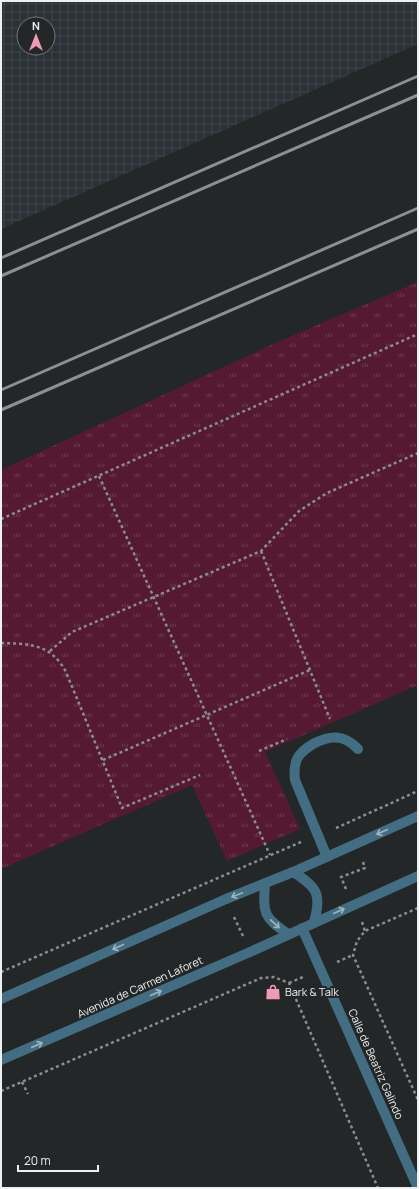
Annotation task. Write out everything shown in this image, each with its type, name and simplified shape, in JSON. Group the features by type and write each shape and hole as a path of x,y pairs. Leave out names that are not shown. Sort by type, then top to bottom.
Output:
{"street":[{"path":"327,857 295,780 294,770 298,757 305,749 319,741 333,737 343,739 352,742 358,749"},
{"path":"1,999 418,816"},
{"path":"293,872 305,880 316,891 318,907 314,922"},
{"name":"Avenida de Carmen Laforet","path":"1,1060 250,952 418,876"},
{"path":"265,884 263,903 266,915 276,926 288,934"},
{"name":"Calle de Beatriz Galindo","path":"302,928 418,1188"}],"path":[{"path":"1,519 418,334"},
{"path":"50,651 72,632 261,550 299,511 327,493 418,453"},
{"path":"99,476 270,856"},
{"path":"261,550 330,720"},
{"path":"1,643 27,644 50,651 62,665 122,808 200,776"},
{"path":"103,760 310,670"},
{"path":"258,751 287,739"},
{"path":"1,972 217,878 346,824 418,791"},
{"path":"346,824 366,868 341,877 366,931"},
{"path":"217,878 261,978"},
{"path":"418,908 366,931 357,941 353,955 418,1100"},
{"path":"1,1091 261,978 274,977 289,983 378,1188"},
{"path":"22,1082 28,1094"}],"shaded area":[{"path":"1,1 418,1 418,44 1,229"}],"green space":[{"path":"418,282 418,685 265,752 300,829 227,861 192,785 1,869 1,470 282,340"}],"railway":[{"path":"1,258 418,76"},
{"path":"1,276 418,95"},
{"path":"1,390 418,208"},
{"path":"1,410 418,229"}],"place":[{"name":"Bark & Talk","path":"273,992"}]}
